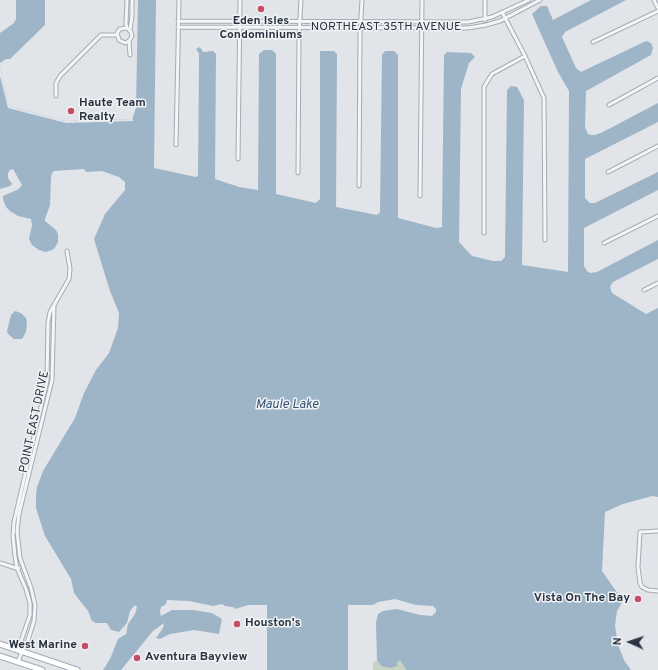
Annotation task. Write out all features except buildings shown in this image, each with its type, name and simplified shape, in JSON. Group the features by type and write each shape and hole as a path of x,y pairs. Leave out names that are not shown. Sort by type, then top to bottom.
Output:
{"main road":[{"path":"0,644 77,670"},
{"path":"0,656 42,670"}],"street":[{"path":"127,0 126,24 132,36 129,41 130,55"},
{"path":"128,29 132,16 132,0"},
{"path":"176,145 179,0"},
{"path":"238,159 240,0"},
{"path":"298,173 301,0"},
{"path":"359,186 360,28 362,0"},
{"path":"420,196 422,0"},
{"path":"485,0 486,25"},
{"name":"NORTHEAST 35TH AVENUE","path":"517,4 522,0"},
{"name":"NORTHEAST 35TH AVENUE","path":"178,21 468,22 485,19 529,0"},
{"name":"NORTHEAST 35TH AVENUE","path":"178,27 462,29 486,25 506,18 540,0"},
{"path":"593,42 658,10 654,0"},
{"path":"502,12 525,56 544,98 545,240"},
{"path":"117,35 120,29 128,29"},
{"path":"56,96 56,83 60,76 100,35 117,35"},
{"path":"117,35 121,42 125,43 129,41"},
{"path":"484,233 484,87 492,74 525,56"},
{"path":"610,105 658,78"},
{"path":"608,172 658,146"},
{"path":"604,243 658,216"},
{"path":"54,306 70,279 67,251"},
{"path":"644,290 658,283"},
{"name":"POINT EAST DRIVE","path":"18,662 22,651 26,646 34,620 35,605 18,545 18,523 52,380 54,306"},
{"name":"POINT EAST DRIVE","path":"22,651 20,644 30,615 30,603 17,568 13,540 14,518 47,381 48,318 54,306"},
{"path":"658,531 640,532 638,567 642,587 648,590 658,591"},
{"path":"0,563 17,568 23,567"}],"green space":[{"path":"377,660 381,666 400,660 406,670 373,670 373,663"}],"water":[{"path":"16,0 45,0 45,25 10,59 6,59 0,63 0,33 14,23 16,19"},
{"name":"Maule Lake","path":"138,0 156,0 154,168 196,177 198,175 199,53 196,49 200,47 203,52 213,51 216,54 215,179 239,187 258,190 259,54 264,50 272,50 276,54 276,194 316,203 320,199 320,51 334,51 337,54 336,207 377,215 380,212 382,55 385,51 394,51 398,55 398,218 436,228 442,227 444,55 447,52 471,53 475,57 469,63 461,89 459,242 472,256 493,261 501,261 505,257 507,90 511,86 517,87 524,100 522,265 568,272 569,91 558,72 532,14 541,6 547,6 553,20 591,0 626,0 565,32 562,37 576,68 581,72 646,41 651,43 653,48 651,55 586,91 585,127 588,134 591,135 601,133 658,103 658,122 585,159 585,198 590,203 595,203 658,172 658,190 584,228 584,266 590,273 597,272 658,240 658,259 613,282 610,287 612,293 646,314 658,308 658,497 652,496 623,504 605,512 602,571 623,601 617,611 615,626 618,645 624,660 631,670 406,670 400,660 397,662 397,666 391,668 381,666 377,660 376,623 378,614 383,611 397,609 420,615 432,616 436,612 436,609 433,606 416,605 395,599 378,602 373,605 348,605 348,670 267,670 267,605 248,605 235,609 222,604 213,606 189,601 167,600 166,604 161,607 161,616 172,610 193,610 212,613 222,619 219,634 194,630 170,634 160,639 156,638 163,628 164,623 153,631 121,670 103,670 110,659 118,639 126,634 128,624 135,614 137,607 135,605 130,611 127,623 119,632 111,630 107,623 96,623 92,621 88,611 74,593 71,579 45,536 36,508 36,495 37,487 43,471 75,418 84,393 96,370 109,353 118,328 119,313 110,291 94,239 105,214 125,190 125,182 119,177 102,171 86,172 84,169 54,171 51,178 50,205 45,221 56,230 58,234 58,242 54,249 46,252 39,250 32,245 29,239 32,225 31,219 18,216 10,211 6,207 3,199 3,196 19,189 22,185 13,169 8,173 8,178 12,184 0,189 0,67 9,106 65,121 132,119 136,108"},
{"path":"15,311 21,313 26,318 27,322 26,332 22,339 14,339 8,334 7,331 11,315"}],"pier":[{"path":"0,67 9,106 65,121 133,119 133,121 66,123 8,108 0,76"}],"place":[{"name":"Eden Isles Condominiums","path":"261,9"},
{"name":"Haute Team Realty","path":"71,111"},
{"name":"Vista On The Bay","path":"638,599"},
{"name":"Houston's","path":"237,624"},
{"name":"West Marine","path":"85,646"},
{"name":"Aventura Bayview","path":"137,658"}]}
